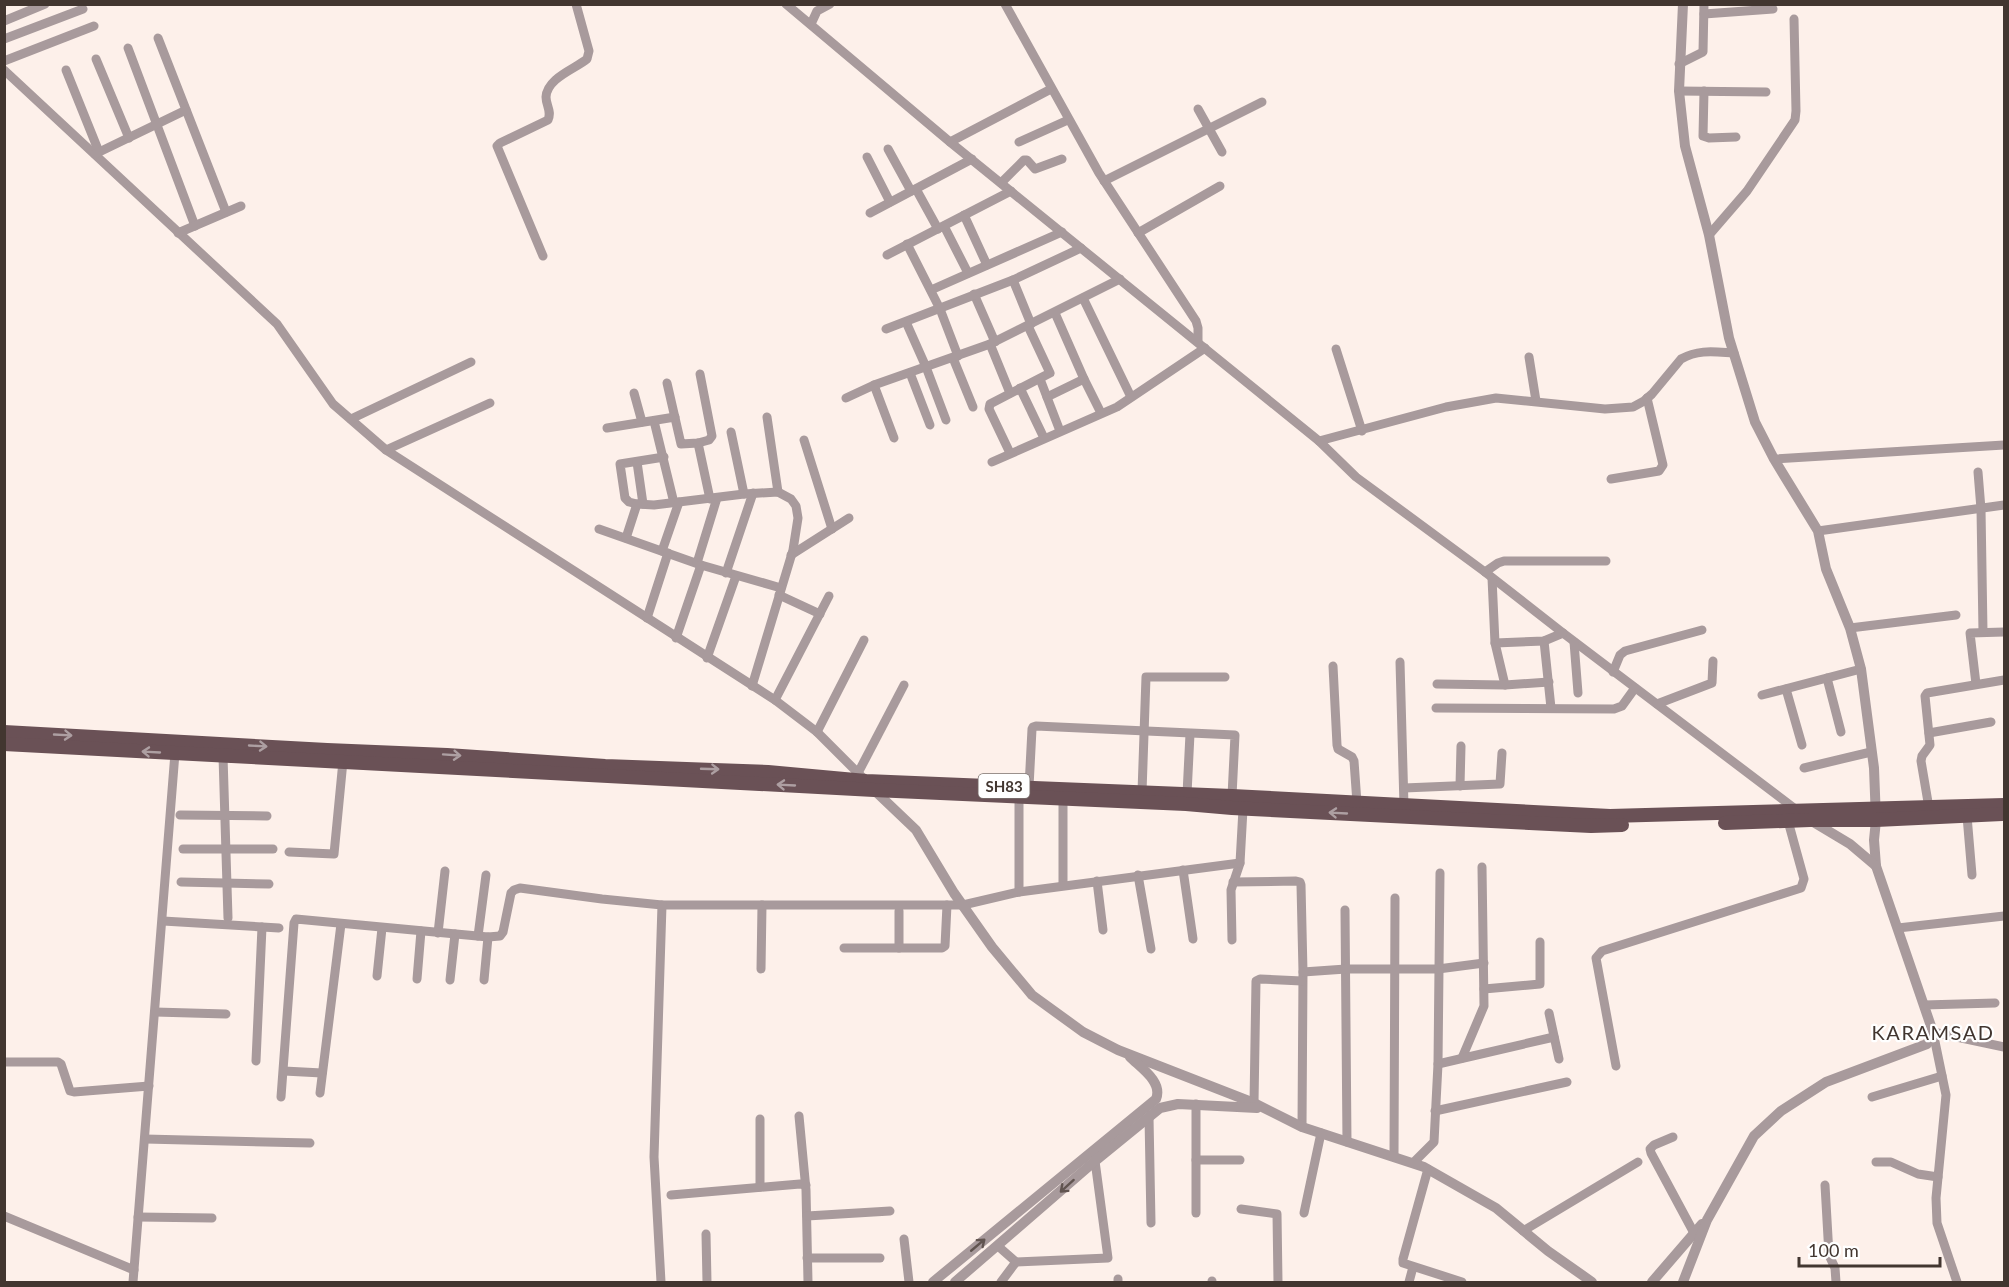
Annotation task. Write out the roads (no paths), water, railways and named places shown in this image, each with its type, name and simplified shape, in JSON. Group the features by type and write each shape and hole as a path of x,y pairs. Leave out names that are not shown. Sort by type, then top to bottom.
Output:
{"main road":[{"name":"SH83","path":"4,732 447,755 618,771"},
{"name":"SH83","path":"4,744 223,756 866,781 1024,792 1142,792 1232,796 1610,816 1967,816 2004,814"},
{"name":"SH83","path":"1024,792 1063,799 1591,826 1792,815 1810,820 1929,808 2004,805"}],"street":[{"path":"4,21 45,4"},
{"path":"543,256 497,146 548,120 550,114 546,97 553,84 587,59 589,51 576,4"},
{"path":"786,4 950,142 1319,441 1356,477 1489,575 1657,704 1792,815 1804,879 1801,888 1598,954 1596,958 1616,1066"},
{"path":"811,24 817,11 830,4"},
{"path":"1683,4 1679,91 1685,146 1709,235 1734,354 1755,423 1818,531 1826,569 1850,628 1861,669 1874,768 1876,866 1933,1032 1946,1095 1936,1198 1937,1223 1957,1282"},
{"path":"1008,5 1051,89 1104,181 1196,321 1201,345"},
{"path":"4,39 83,9"},
{"path":"1679,64 1703,52 1704,9 1773,9"},
{"path":"1709,235 1747,191 1795,120 1794,19"},
{"path":"4,61 94,26"},
{"path":"158,38 226,212"},
{"path":"128,48 195,226"},
{"path":"96,60 129,138"},
{"path":"4,70 97,153 178,233 277,324 333,404 386,450 775,700 817,732 916,830 963,905 1032,995 1083,1032 1127,1053 1259,1105 1302,1127 1428,1169 1496,1208 1548,1251 1592,1282"},
{"path":"66,70 97,153"},
{"path":"950,142 1051,89"},
{"path":"1679,91 1766,92"},
{"path":"1704,91 1703,136 1709,138 1736,137"},
{"path":"1104,181 1262,102"},
{"path":"1198,109 1222,152"},
{"path":"97,153 186,110"},
{"path":"1019,142 1068,120"},
{"path":"888,149 913,190 941,227 968,273"},
{"path":"867,157 890,202"},
{"path":"870,213 972,159"},
{"path":"1001,183 1024,160 1036,169 1062,159"},
{"path":"1138,233 1220,186"},
{"path":"887,255 1011,191"},
{"path":"178,233 241,206"},
{"path":"964,215 987,265"},
{"path":"931,290 1062,232"},
{"path":"907,244 940,309 973,407"},
{"path":"886,329 1013,280 1081,248"},
{"path":"846,398 874,385 992,343 1120,279"},
{"path":"1010,453 989,406 992,401 1050,373 1013,280"},
{"path":"974,294 1010,393"},
{"path":"1083,298 1131,397"},
{"path":"1055,313 1101,413"},
{"path":"906,322 946,420"},
{"path":"992,462 1117,407 1201,345"},
{"path":"1336,349 1362,431"},
{"path":"1319,441 1446,407 1487,399 1505,398 1620,409 1633,407 1647,399 1681,359 1708,351 1734,354"},
{"path":"1529,357 1536,401"},
{"path":"351,419 471,362"},
{"path":"910,373 930,425"},
{"path":"667,383 681,444 698,443 711,439 712,436 700,374"},
{"path":"1040,379 1060,431"},
{"path":"1047,397 1084,379"},
{"path":"874,385 894,438"},
{"path":"1020,388 1044,438"},
{"path":"634,393 642,422"},
{"path":"1611,479 1659,471 1662,468 1647,399"},
{"path":"386,450 490,403"},
{"path":"607,428 675,417"},
{"path":"767,417 778,492"},
{"path":"646,618 676,503 654,421"},
{"path":"707,658 731,574 748,494 731,432"},
{"path":"804,440 832,529"},
{"path":"676,638 699,564 713,499 698,443"},
{"path":"1774,459 2004,445"},
{"path":"664,457 620,465 625,498 629,502 676,503 778,492 791,499 796,506 798,518 791,555 753,686"},
{"path":"626,538 640,504 637,462"},
{"path":"1978,472 1981,509 1983,632"},
{"path":"1818,531 2004,505"},
{"path":"791,555 849,518"},
{"path":"599,529 780,591 820,614"},
{"path":"1489,575 1504,561 1606,561"},
{"path":"1489,575 1495,643 1504,685"},
{"path":"775,700 829,596"},
{"path":"1850,628 1956,615"},
{"path":"1613,672 1620,655 1625,651 1702,630"},
{"path":"1976,684 1971,632 2004,632"},
{"path":"1495,643 1544,641 1563,633"},
{"path":"817,732 864,640"},
{"path":"1544,641 1551,708"},
{"path":"1574,642 1578,693"},
{"path":"1657,704 1712,683 1713,661"},
{"path":"1400,662 1404,806"},
{"path":"1333,666 1338,749 1352,757 1357,803"},
{"path":"1762,695 1861,669"},
{"path":"1142,792 1146,677 1225,677"},
{"path":"1827,678 1841,732"},
{"path":"1929,808 1921,761 1929,748 1925,696 1927,693 2004,680"},
{"path":"1437,684 1504,685 1549,682"},
{"path":"866,781 904,685"},
{"path":"1436,708 1619,708 1635,688"},
{"path":"1786,689 1802,745"},
{"path":"1929,733 1991,722"},
{"path":"1019,892 1024,792 1032,727 1234,735 1232,796"},
{"path":"1187,794 1190,734"},
{"path":"1460,786 1461,746"},
{"path":"1804,768 1871,752"},
{"path":"133,1282 175,753"},
{"path":"1404,788 1500,784 1502,753"},
{"path":"223,756 228,918"},
{"path":"289,852 334,854 343,761"},
{"path":"1063,799 1063,885"},
{"path":"1232,940 1231,890 1240,863 1243,809"},
{"path":"180,815 267,816"},
{"path":"1967,816 1972,874"},
{"path":"1810,820 1850,844 1876,866"},
{"path":"183,849 273,849"},
{"path":"281,1098 296,919 483,937 500,936 503,932 511,893 520,888 662,905 963,905 1063,885 1240,863"},
{"path":"1462,1058 1482,1013 1484,963 1482,867"},
{"path":"1183,870 1193,939"},
{"path":"438,933 446,871"},
{"path":"1413,1163 1434,1142 1438,1064 1440,873"},
{"path":"484,981 483,937 486,875"},
{"path":"1138,875 1151,949"},
{"path":"1097,881 1103,930"},
{"path":"181,882 269,884"},
{"path":"1233,882 1300,882 1303,977 1302,1127"},
{"path":"1394,1157 1395,897"},
{"path":"661,1282 654,1157 662,905"},
{"path":"761,969 762,905"},
{"path":"844,948 942,948 945,946 947,905"},
{"path":"1345,910 1347,1142"},
{"path":"899,911 899,948"},
{"path":"1898,928 2004,916"},
{"path":"163,921 279,928"},
{"path":"320,1093 341,924"},
{"path":"256,1061 262,927"},
{"path":"377,976 382,928"},
{"path":"417,979 421,931"},
{"path":"450,980 455,934"},
{"path":"1484,989 1540,984 1540,942"},
{"path":"1259,1105 1256,981 1303,977 1346,969 1438,969 1484,963"},
{"path":"1924,1005 1995,1003"},
{"path":"155,1012 226,1014"},
{"path":"1549,1013 1559,1059"},
{"path":"1933,1032 2004,1047"},
{"path":"1668,1265 1684,1280 1707,1220 1754,1137 1781,1111 1826,1082 1927,1044 1933,1032"},
{"path":"1438,1064 1554,1037"},
{"path":"933,1282 1156,1099 1157,1088 1152,1079 1127,1053"},
{"path":"4,1062 58,1062 61,1064 70,1091 74,1092 149,1086"},
{"path":"284,1071 322,1073"},
{"path":"1872,1097 1942,1076"},
{"path":"1435,1111 1567,1082"},
{"path":"955,1282 1160,1108 1168,1105 1196,1104 1259,1105"},
{"path":"1196,1104 1196,1213"},
{"path":"799,1116 806,1185 808,1282"},
{"path":"1149,1117 1151,1222"},
{"path":"760,1119 760,1187"},
{"path":"1304,1213 1321,1133"},
{"path":"1673,1137 1650,1149 1694,1233"},
{"path":"145,1139 310,1143"},
{"path":"1196,1160 1240,1160"},
{"path":"999,1247 1016,1262 1108,1258 1095,1161"},
{"path":"1523,1231 1638,1162"},
{"path":"1876,1162 1891,1162 1918,1174 1938,1177"},
{"path":"1428,1169 1403,1263 1460,1282"},
{"path":"671,1195 806,1185"},
{"path":"1825,1185 1828,1255 1834,1268 1836,1282"},
{"path":"1241,1209 1277,1214 1278,1282"},
{"path":"807,1216 890,1211"},
{"path":"4,1216 134,1270"},
{"path":"138,1217 212,1218"},
{"path":"1658,1281 1668,1265 1707,1220"},
{"path":"705,1234 707,1282"},
{"path":"904,1239 909,1282"},
{"path":"807,1258 880,1258"},
{"path":"1001,1282 1016,1262"},
{"path":"1409,1282 1413,1267"}],"district":[{"name":"KARAMSAD","path":"1933,1032"}]}
